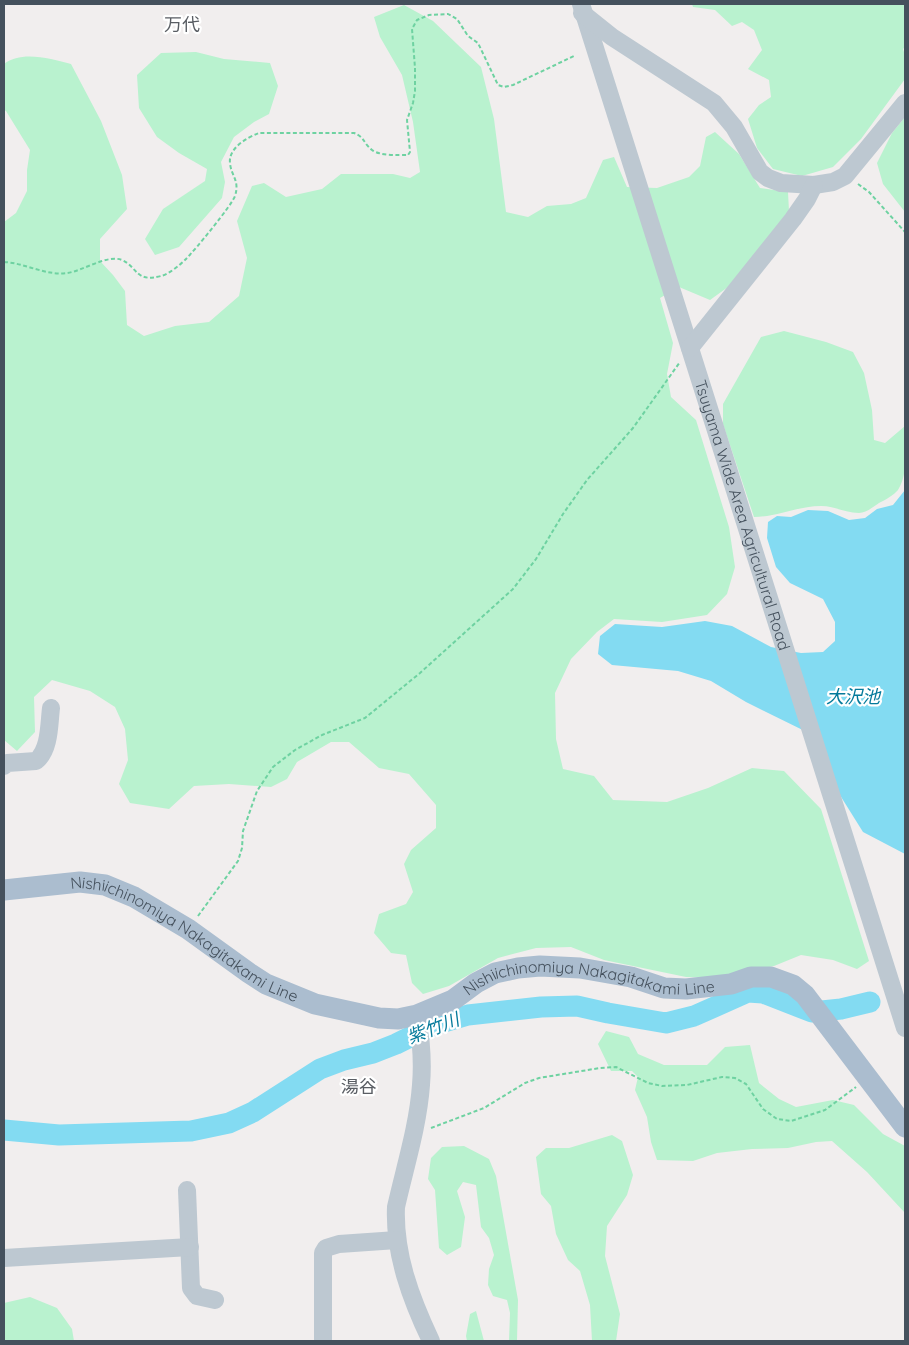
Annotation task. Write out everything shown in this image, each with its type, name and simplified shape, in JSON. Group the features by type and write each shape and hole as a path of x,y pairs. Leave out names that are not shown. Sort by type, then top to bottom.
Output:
{"main road":[{"name":"Nishiichinomiya Nakagitakami Line","path":"4,890 80,882 105,885 134,897 188,929 260,980 315,1004 380,1018 398,1019 419,1029 476,983 496,973 518,968 540,966 580,968 631,977 664,988 686,990 731,984 751,977 771,977 793,985 817,1010 905,1127"}],"street":[{"path":"578,8 612,37 714,103 734,127 760,172 768,178 782,183 814,185 833,182 845,176 905,103"},
{"name":"Tsuyama Wide Area Agricultural Road","path":"578,8 596,52 905,1028"},
{"path":"596,52 605,38 612,37"},
{"path":"690,348 793,219 814,185"},
{"path":"4,766 7,763 36,761 39,758 44,750 51,708"},
{"path":"419,1029 421,1084 396,1207 397,1240 406,1282 431,1341"},
{"path":"187,1190 191,1288 197,1296 215,1300"},
{"path":"323,1341 323,1253 326,1248 339,1244 397,1240"},
{"path":"4,1258 190,1247"}],"path":[{"path":"4,262 17,263 53,273 67,273 111,258 122,260 138,274 150,278 164,276 186,259 235,197 237,183 230,163 232,154 246,137 260,133 354,133 362,136 372,150 381,153 408,155 410,152 407,120 415,91 412,29 417,20 429,15 448,14 456,19 468,36 478,43 498,85 504,87 513,85 574,56"},
{"path":"845,176 869,192 905,232"},
{"path":"188,929 238,861 242,848 243,831 257,790 273,767 295,750 322,735 365,718 420,673 513,589 536,558 587,480 633,428 690,348"},
{"path":"413,1128 430,1128 465,1115 495,1102 525,1083 539,1078 600,1068 616,1067 642,1080 662,1086 686,1085 722,1077 735,1078 746,1084 763,1109 777,1119 791,1121 824,1110 868,1078"}],"green space":[{"path":"692,4 905,4 905,47 903,49 905,55 905,79 861,139 833,167 802,176 773,169 757,148 748,119 759,105 771,97 769,80 748,69 762,50 754,30 742,22 732,26 715,10 693,7"},
{"path":"404,5 433,21 481,67 494,119 506,212 528,217 547,206 571,204 586,198 603,160 614,157 627,187 657,188 689,177 700,166 706,137 715,132 739,154 760,188 788,192 789,211 728,287 710,300 679,287 660,298 673,343 667,374 671,397 696,420 729,527 735,567 727,594 707,615 662,622 614,619 597,632 571,659 555,693 556,739 563,769 594,776 613,800 667,802 708,788 752,768 784,771 821,809 869,961 857,969 833,960 801,955 774,966 717,978 686,977 604,960 571,947 536,948 498,958 449,986 423,994 412,983 406,955 391,953 374,933 379,914 406,904 413,892 404,864 411,850 436,828 436,805 409,774 379,768 349,742 331,742 297,762 287,779 271,787 229,784 194,786 169,809 130,803 119,784 128,760 125,729 115,707 90,691 52,680 34,697 35,732 17,751 4,740 4,222 16,213 27,191 27,170 30,150 4,110 4,64 19,57 37,57 71,64 101,121 122,175 127,209 100,239 100,261 125,291 127,325 144,336 175,326 209,322 239,296 247,258 237,221 252,186 264,183 286,197 322,189 341,174 393,174 410,178 420,172 413,122 402,75 380,37 374,17"},
{"path":"196,52 224,59 270,63 278,86 269,114 254,122 234,137 221,162 225,182 222,198 179,247 155,255 145,239 163,209 205,181 207,169 179,153 157,137 139,108 137,75 161,53"},
{"path":"905,117 905,212 883,184 877,163 892,133"},
{"path":"784,331 826,342 853,352 864,373 872,410 874,440 885,443 905,426 906,459 904,476 898,490 867,511 854,513 831,507 812,506 763,517 754,517 723,424 723,404 761,337"},
{"path":"606,1031 629,1037 638,1054 664,1065 707,1065 725,1047 750,1045 759,1083 779,1099 796,1107 833,1100 854,1105 883,1134 905,1146 905,1213 867,1172 832,1141 816,1142 788,1148 752,1149 717,1153 693,1161 657,1160 651,1142 647,1117 635,1090 638,1077 632,1071 611,1071 598,1044"},
{"path":"612,1135 622,1141 633,1175 627,1195 607,1226 605,1256 620,1314 616,1341 592,1341 590,1305 580,1271 568,1260 556,1234 551,1206 541,1194 536,1157 546,1148 569,1148"},
{"path":"464,1146 489,1159 496,1176 518,1300 517,1341 509,1341 510,1313 507,1300 493,1296 488,1285 489,1269 494,1255 489,1238 481,1227 476,1185 463,1182 457,1191 465,1217 461,1247 447,1255 439,1248 435,1190 428,1179 431,1158 442,1147"},
{"path":"30,1297 57,1308 72,1329 74,1341 4,1341 4,1303"},
{"path":"476,1311 484,1341 467,1341 466,1336 470,1314"}],"water":[{"name":"大沢池","path":"905,490 905,854 863,832 838,792 819,738 746,702 711,681 678,671 612,665 598,654 600,636 615,624 662,627 705,621 732,626 771,647 801,653 823,652 835,641 835,622 823,599 790,583 776,567 767,538 768,522 777,516 791,517 808,510 828,511 849,520 865,518 877,509 893,505"}],"waterway":[{"name":"紫竹川","path":"4,1130 59,1135 191,1131 229,1123 253,1112 320,1069 344,1060 373,1053 434,1025 468,1015 541,1007 577,1006 666,1023 694,1016 748,992 763,993 812,1012 841,1009 870,1002"}],"district":[{"name":"万代","path":"182,24"},
{"name":"湯谷","path":"359,1086"}]}
